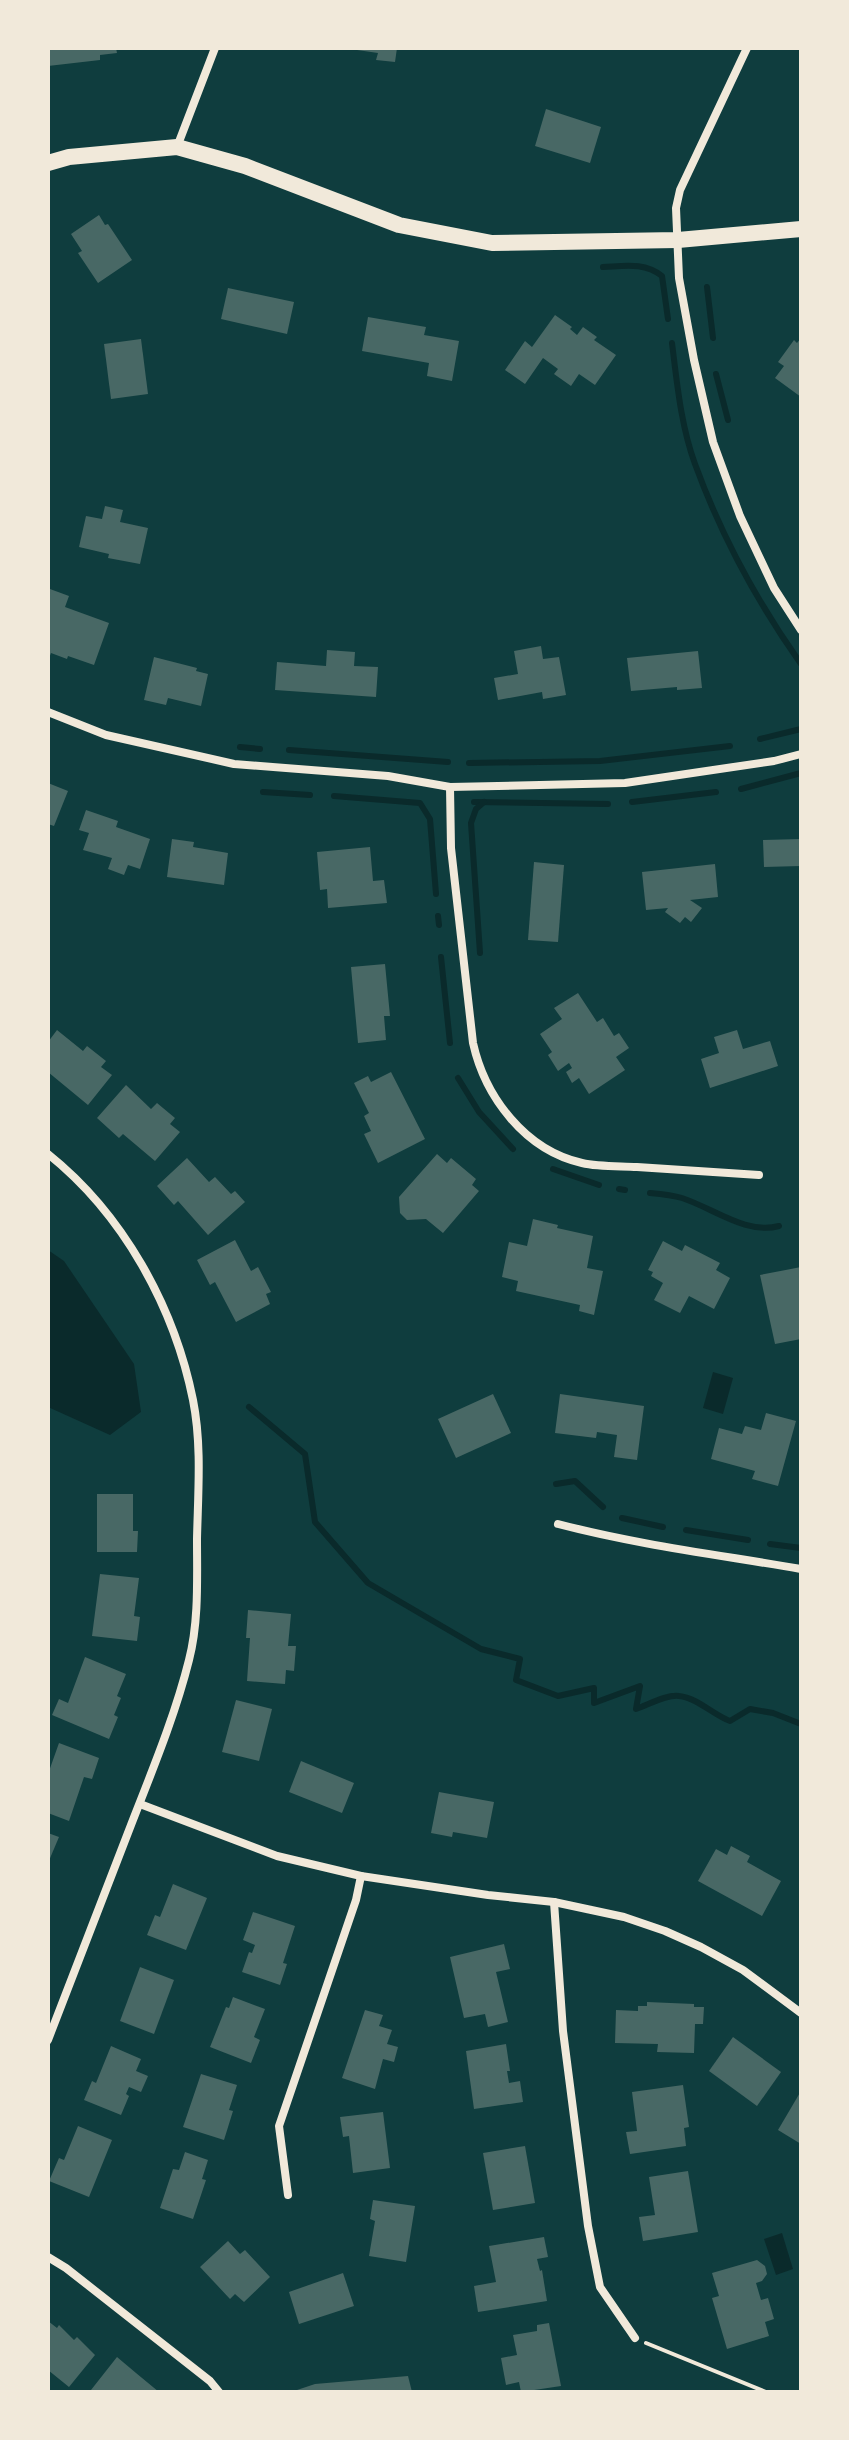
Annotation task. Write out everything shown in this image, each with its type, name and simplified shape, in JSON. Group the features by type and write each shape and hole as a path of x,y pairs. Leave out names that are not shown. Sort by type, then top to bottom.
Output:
{"main road":[{"path":"48,163 69,157 177,147 245,166 389,222 492,243 678,240 801,229"}],"street":[{"path":"177,147 215,48"},
{"path":"747,48 680,190 676,208 679,278 713,442 747,531 774,588 801,630"},
{"path":"48,712 106,735 234,764 388,776 450,787 625,783 774,761 801,754"},
{"path":"450,787 451,848 473,1043 479,1068 499,1106 526,1133 553,1152 583,1163 759,1175"},
{"path":"48,1154 108,1216 153,1284 181,1351 193,1402 198,1455 197,1569 190,1657 164,1741 48,2040"},
{"path":"558,1524 655,1546 801,1569"},
{"path":"140,1804 277,1856 361,1876 554,1902 624,1917 665,1931 743,1970 801,2013"},
{"path":"288,2195 279,2126 356,1900 361,1876"},
{"path":"554,1902 563,2031 588,2226 600,2287 635,2338"},
{"path":"48,2257 210,2381 219,2392"}],"path":[{"path":"635,2338 766,2392"}],"water":[{"path":"48,1250 64,1261 134,1364 141,1412 110,1435 48,1407"},
{"path":"713,1372 733,1378 723,1414 703,1408"},
{"path":"782,2233 793,2269 776,2275 764,2239"}],"building":[{"path":"48,48 116,48 117,53 100,55 100,60 48,66"},
{"path":"358,48 397,48 395,62 376,60 378,53"},
{"path":"546,109 601,127 590,163 535,146"},
{"path":"99,215 132,260 98,283 78,253 82,251 71,234"},
{"path":"228,288 294,302 287,334 221,319"},
{"path":"555,315 572,327 570,329 577,335 583,327 597,337 594,340 616,355 595,385 579,374 571,386 554,374 558,369 543,358 525,384 505,370 525,341 532,347"},
{"path":"368,317 426,327 424,335 459,341 452,381 427,376 429,363 362,351"},
{"path":"801,338 801,397 775,378 784,366 778,362 794,340 797,343"},
{"path":"141,339 148,394 111,399 104,344"},
{"path":"105,506 123,510 120,522 148,528 140,564 108,558 109,554 79,547 86,516 102,519"},
{"path":"50,589 69,596 65,607 109,623 94,665 51,653 48,661"},
{"path":"541,646 543,659 559,657 566,695 543,699 542,692 498,700 494,678 518,674 514,651"},
{"path":"327,650 355,652 354,666 378,667 376,697 275,690 277,662 326,666"},
{"path":"698,651 702,688 631,691 627,658"},
{"path":"154,657 197,668 196,671 208,674 201,706 168,698 166,705 144,700"},
{"path":"48,783 68,791 54,826 48,824"},
{"path":"86,810 118,821 116,827 150,839 140,869 128,865 124,875 108,869 112,858 83,850 89,833 79,830"},
{"path":"172,839 194,842 193,847 228,853 224,885 167,877"},
{"path":"801,839 801,866 764,867 763,840"},
{"path":"370,847 373,881 384,880 387,903 328,908 327,889 320,890 317,852"},
{"path":"534,862 564,865 558,942 528,940"},
{"path":"715,864 718,897 690,900 702,908 691,922 685,917 680,923 665,912 668,908 646,910 642,872"},
{"path":"385,964 390,1016 384,1016 386,1040 358,1043 351,967"},
{"path":"578,993 597,1022 603,1018 614,1036 619,1033 629,1048 616,1057 625,1070 589,1094 579,1078 572,1083 566,1072 572,1068 569,1063 558,1071 548,1055 552,1052 540,1034 562,1019 554,1008"},
{"path":"57,1030 83,1051 87,1046 106,1061 101,1067 112,1075 88,1105 48,1072 48,1042"},
{"path":"737,1030 743,1049 770,1041 778,1066 710,1088 701,1059 719,1053 714,1037"},
{"path":"391,1072 425,1139 378,1163 364,1134 371,1131 364,1116 369,1113 354,1083 368,1076 371,1082"},
{"path":"126,1085 151,1109 157,1103 175,1118 170,1124 180,1132 155,1161 123,1134 119,1138 97,1118"},
{"path":"437,1154 447,1163 451,1158 476,1179 472,1185 479,1191 443,1233 426,1219 407,1220 400,1213 399,1197"},
{"path":"187,1158 209,1182 215,1177 231,1194 235,1191 245,1202 208,1235 178,1201 174,1205 157,1186"},
{"path":"533,1219 593,1236 587,1268 603,1271 594,1315 579,1311 580,1305 516,1291 518,1281 502,1277 509,1242 527,1246"},
{"path":"235,1240 251,1271 258,1267 271,1292 266,1294 270,1304 236,1322 215,1282 210,1285 197,1260"},
{"path":"663,1241 682,1251 685,1245 720,1263 716,1270 730,1278 714,1309 689,1296 680,1313 654,1300 663,1283 651,1276 653,1272 648,1270"},
{"path":"801,1267 801,1339 775,1344 760,1275"},
{"path":"493,1394 511,1433 456,1458 438,1419"},
{"path":"560,1394 644,1406 637,1460 614,1457 617,1435 597,1432 596,1438 555,1433"},
{"path":"766,1413 796,1421 778,1486 752,1479 755,1471 711,1459 719,1428 742,1434 745,1426 761,1430"},
{"path":"97,1494 133,1494 133,1531 138,1531 137,1552 97,1552"},
{"path":"100,1574 139,1578 134,1616 140,1617 137,1641 92,1636"},
{"path":"248,1610 291,1614 288,1646 296,1646 294,1671 286,1670 285,1684 247,1681"},
{"path":"85,1657 126,1674 117,1696 121,1698 114,1715 118,1717 109,1739 52,1715 59,1699 68,1703"},
{"path":"236,1700 272,1709 259,1761 222,1752"},
{"path":"59,1743 99,1758 92,1779 84,1777 69,1821 48,1813 48,1774"},
{"path":"301,1761 354,1783 342,1813 289,1792"},
{"path":"439,1792 494,1802 487,1838 453,1832 452,1837 431,1833"},
{"path":"48,1833 59,1837 48,1863"},
{"path":"731,1846 750,1856 747,1862 781,1881 762,1916 698,1881 716,1849 727,1855"},
{"path":"173,1884 207,1898 186,1950 147,1935 155,1915 160,1917"},
{"path":"253,1912 295,1926 283,1963 287,1964 280,1985 242,1972 255,1945 243,1940"},
{"path":"504,1944 510,1969 496,1972 508,2022 488,2027 485,2014 464,2018 450,1957"},
{"path":"140,1967 174,1980 154,2034 120,2021"},
{"path":"233,1997 265,2009 254,2037 260,2040 251,2063 210,2047"},
{"path":"647,2002 704,2007 703,2024 695,2024 694,2053 657,2052 658,2044 615,2043 616,2010 638,2011 638,2006 647,2006"},
{"path":"365,2010 383,2015 379,2026 392,2030 387,2044 398,2047 394,2062 383,2059 375,2089 342,2078"},
{"path":"733,2037 781,2072 757,2106 709,2071"},
{"path":"506,2044 509,2083 520,2081 523,2102 474,2109 466,2051"},
{"path":"111,2046 141,2059 136,2071 148,2076 141,2092 129,2087 126,2094 129,2096 121,2115 84,2100 92,2081 96,2083"},
{"path":"201,2074 237,2085 224,2140 183,2127"},
{"path":"683,2085 689,2127 684,2128 686,2146 630,2154 626,2132 637,2131 632,2092"},
{"path":"801,2091 801,2144 778,2130"},
{"path":"383,2112 390,2168 353,2173 349,2136 343,2137 340,2117"},
{"path":"78,2126 112,2140 89,2197 49,2181 59,2158 64,2160"},
{"path":"525,2146 535,2203 493,2210 483,2153"},
{"path":"185,2152 208,2160 202,2179 206,2180 193,2219 160,2208 173,2169 179,2170"},
{"path":"688,2171 698,2232 643,2241 639,2217 655,2215 649,2177"},
{"path":"373,2200 415,2206 406,2262 369,2256 375,2221 370,2219"},
{"path":"544,2237 548,2257 537,2259 547,2301 478,2312 474,2286 496,2282 489,2246"},
{"path":"228,2241 240,2254 245,2250 270,2277 244,2302 235,2294 230,2299 200,2267"},
{"path":"757,2260 765,2266 767,2274 756,2283 761,2300 768,2298 774,2319 765,2322 769,2336 727,2349 712,2298 719,2296 712,2273"},
{"path":"343,2273 354,2306 299,2324 289,2292"},
{"path":"48,2321 57,2328 59,2325 74,2340 77,2337 95,2355 69,2387 48,2370"},
{"path":"549,2323 561,2386 521,2392 519,2382 506,2385 501,2358 517,2355 513,2335 537,2331 537,2325"},
{"path":"117,2357 159,2392 93,2392 91,2390"},
{"path":"408,2376 412,2392 294,2391 315,2384"}],"waterway":[{"path":"603,267 641,267 662,276 668,319"},
{"path":"707,287 713,338"},
{"path":"672,343 686,435 705,490 741,567 801,664"},
{"path":"716,374 728,420"},
{"path":"760,739 801,729"},
{"path":"469,763 600,761 730,746"},
{"path":"240,747 260,749"},
{"path":"289,750 448,762"},
{"path":"741,789 801,773"},
{"path":"263,792 310,795"},
{"path":"632,802 716,792"},
{"path":"334,796 420,803 430,819 436,894"},
{"path":"474,802 608,804"},
{"path":"480,953 471,823 476,809 484,802"},
{"path":"438,916 439,925"},
{"path":"441,957 450,1043"},
{"path":"458,1078 479,1112 513,1149"},
{"path":"553,1169 599,1185"},
{"path":"619,1189 625,1190"},
{"path":"650,1193 682,1198 742,1224 767,1228 779,1226"},
{"path":"249,1407 305,1454 315,1522 368,1583 481,1649 520,1659 516,1680 558,1696 594,1688 594,1703 640,1686 636,1709 663,1698 679,1696 693,1700 730,1721 750,1709 773,1713 801,1724"},
{"path":"556,1484 575,1481 603,1507"},
{"path":"622,1518 663,1527"},
{"path":"686,1530 748,1540"},
{"path":"770,1544 801,1548"}]}
